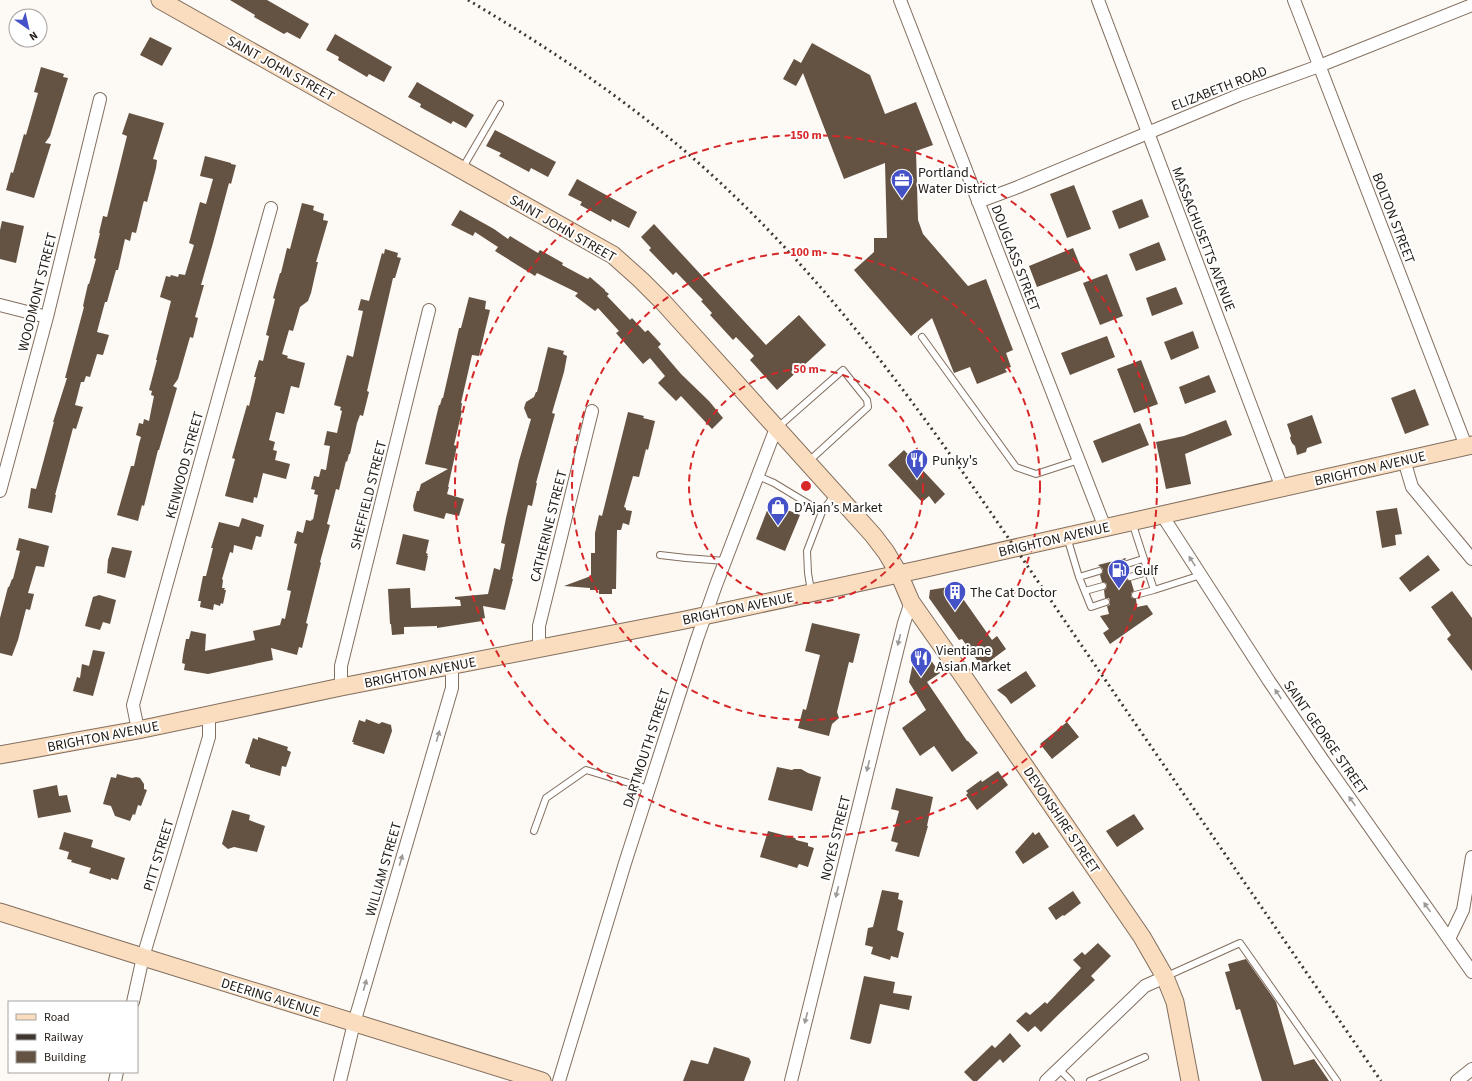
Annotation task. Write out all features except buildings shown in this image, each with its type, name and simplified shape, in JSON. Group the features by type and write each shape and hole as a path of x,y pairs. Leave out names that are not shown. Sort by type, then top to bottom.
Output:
{"main road":[{"name":"SAINT JOHN STREET","path":"160,0 613,255 663,302 874,535 899,574"},
{"name":"BRIGHTON AVENUE","path":"0,755 209,716 341,687 707,615 1068,537 1469,446"},
{"name":"DEVONSHIRE STREET","path":"899,574 910,602 963,676 1138,931 1165,977 1175,1002 1190,1081"},
{"name":"DEERING AVENUE","path":"0,912 542,1081"}],"street":[{"name":"DOUGLASS STREET","path":"900,0 1105,528"},
{"name":"MASSACHUSETTS AVENUE","path":"1098,0 1282,488"},
{"name":"BOLTON STREET","path":"1294,0 1469,446"},
{"name":"ELIZABETH ROAD","path":"978,202 1018,187 1239,95 1319,66 1472,5"},
{"name":"WOODMONT STREET","path":"0,491 47,318 100,99"},
{"name":"KENWOOD STREET","path":"138,730 133,705 271,208"},
{"path":"0,306 47,318"},
{"name":"SHEFFIELD STREET","path":"341,687 341,666 430,310"},
{"name":"CATHERINE STREET","path":"539,648 539,626 592,411"},
{"name":"DARTMOUTH STREET","path":"559,1081 697,639 776,428"},
{"path":"1404,460 1412,487 1472,559"},
{"name":"SAINT GEORGE STREET","path":"1162,515 1269,681 1472,972"},
{"name":"NOYES STREET","path":"791,1081 910,602"},
{"name":"WILLIAM STREET","path":"340,1081 354,1022 452,688 452,666"},
{"name":"PITT STREET","path":"133,1001 143,957 209,737 209,716"},
{"path":"1449,939 1463,910 1472,856"},
{"path":"1046,1081 1146,986 1165,977"},
{"path":"1457,1081 1472,1069"}],"lane":[{"path":"461,170 500,104"},
{"path":"922,337 1016,467 1036,474 1078,460"},
{"path":"776,428 843,370 867,400 868,408 808,462"},
{"path":"758,476 774,483 822,512"},
{"path":"811,593 807,551 822,512 836,493"},
{"path":"1132,522 1154,590"},
{"path":"1068,537 1079,576 1091,607 1106,602"},
{"path":"660,555 725,561"},
{"path":"1127,564 1143,559"},
{"path":"1079,576 1099,571"},
{"path":"1130,577 1147,572"},
{"path":"1134,595 1201,575"},
{"path":"1085,591 1103,586"},
{"path":"534,831 546,798 586,770 649,789"},
{"path":"1165,977 1240,943 1336,1081"},
{"path":"1090,1081 1145,1057"},
{"path":"1059,1069 1071,1081"}],"railway":[{"path":"468,0 580,71 634,110 686,152 745,206 800,264 851,324 901,387 948,451 1381,1081"}],"place":[{"name":"Portland Water District","path":"902,200"},
{"name":"Punky's","path":"917,480"},
{"name":"D’Ajan’s Market","path":"778,526"},
{"name":"Gulf","path":"1119,590"},
{"name":"The Cat Doctor","path":"955,612"},
{"name":"Vientiane Asian Market","path":"921,678"}]}
